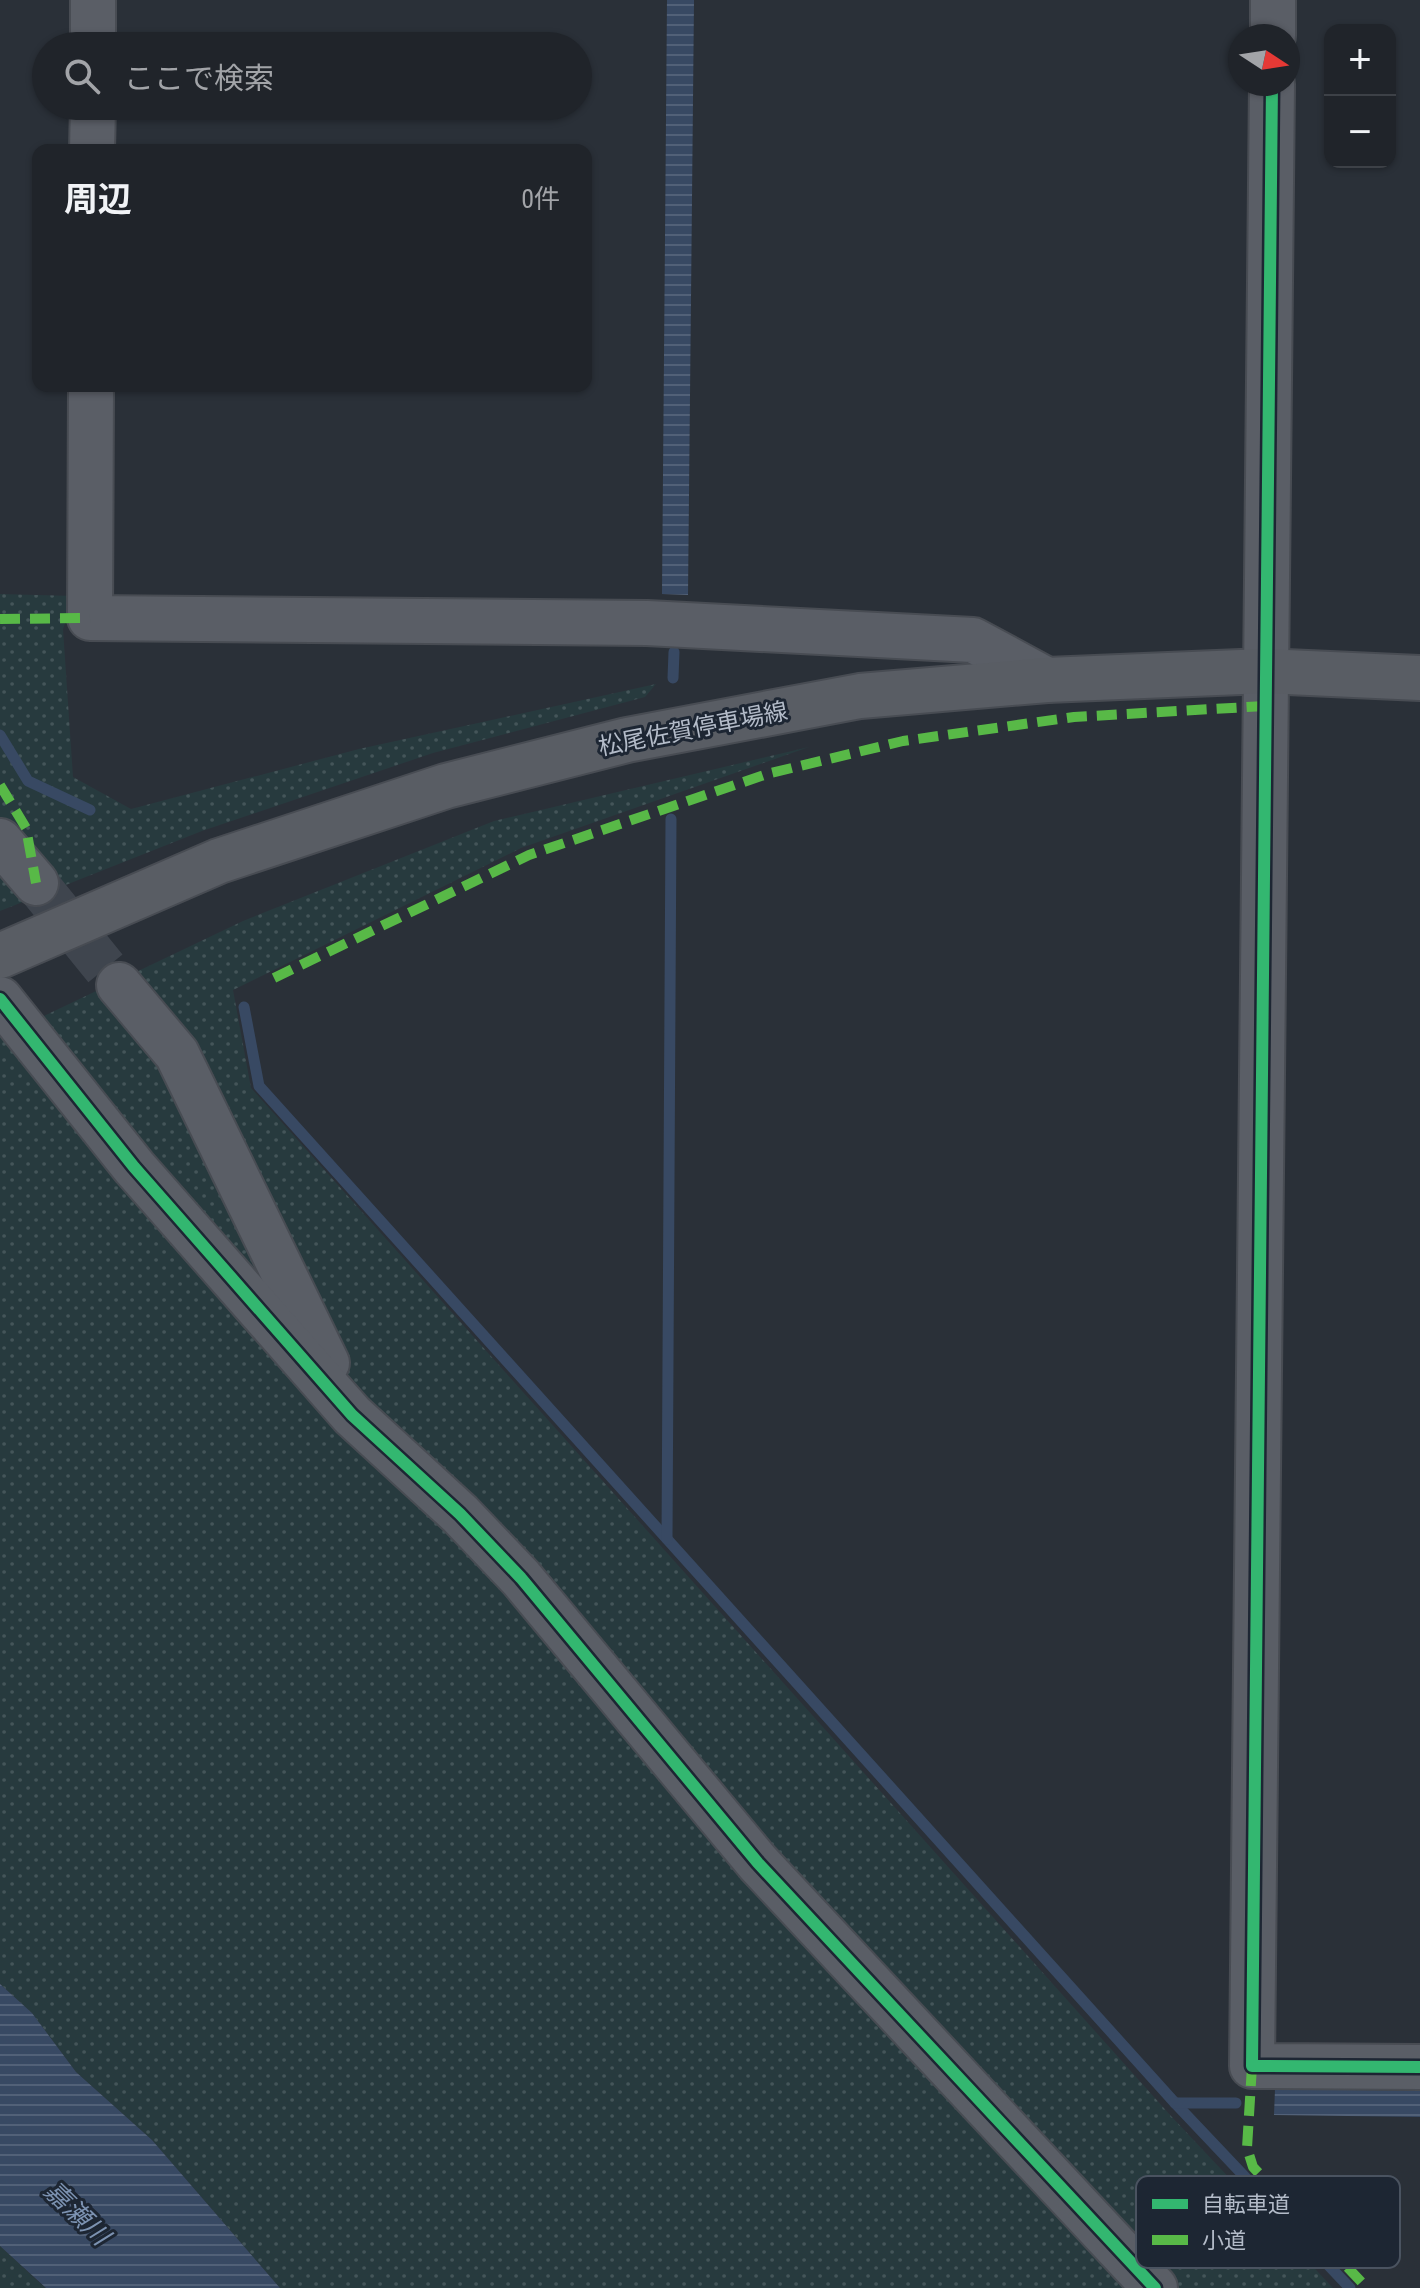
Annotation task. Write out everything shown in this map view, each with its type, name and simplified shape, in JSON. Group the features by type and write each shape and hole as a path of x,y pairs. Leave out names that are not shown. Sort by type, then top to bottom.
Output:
{"main road":[{"name":"松尾佐賀停車場線","path":"0,956 219,861 446,786 627,740 860,696 1047,680 1265,671 1420,678"}],"street":[{"path":"93,0 93,32"},
{"path":"1273,0 1273,24"},
{"path":"1272,96 1252,2066 1420,2067"},
{"path":"92,144 93,120"},
{"path":"91,392 90,618 647,623 973,640 1047,680"},
{"path":"0,841 36,883"},
{"path":"119,985 177,1054 352,1415"},
{"path":"0,999 134,1167 352,1415 460,1514 521,1578 758,1863 1136,2268"},
{"path":"1136,2268 1155,2288"}],"green space":[{"path":"0,594 75,596 63,629 73,777 131,809 359,749 656,684 645,697 433,753 202,831 0,911"},
{"path":"809,747 521,848 233,990 251,1088 1228,2176 1136,2176 1136,2268 1314,2268 1333,2288 280,2288 152,2140 76,2072 32,2013 0,1984 0,1031 4,1035 243,921 494,821"},
{"path":"0,2246 43,2286 46,2288 0,2288"}],"water":[{"path":"667,0 694,0 688,595 662,594"},
{"name":"嘉瀬川","path":"0,1984 32,2013 76,2072 152,2140 280,2288 46,2288 0,2246"},
{"path":"1275,2089 1420,2091 1420,2117 1274,2115"}],"waterway":[{"path":"673,678 674,652"},
{"path":"0,735 28,781 90,810"},
{"path":"667,1539 671,819"},
{"path":"244,1007 259,1086 1244,2176"},
{"path":"1175,2103 1236,2103"},
{"path":"1331,2268 1350,2288"}],"tunnel":[{"path":"36,883 119,985"}],"marked path":[{"path":"0,619 90,618"},
{"path":"274,978 529,855 767,774 903,741 1074,717 1265,706"},
{"path":"0,785 26,828 36,883"},
{"path":"1252,2066 1247,2148 1253,2167 1261,2176"},
{"path":"1348,2268 1367,2288"}],"cycle path":[{"path":"1272,96 1252,2066 1420,2067"},
{"path":"0,999 134,1167 352,1415 460,1514 521,1578 758,1863 1136,2268"},
{"path":"1136,2268 1155,2288"}]}
